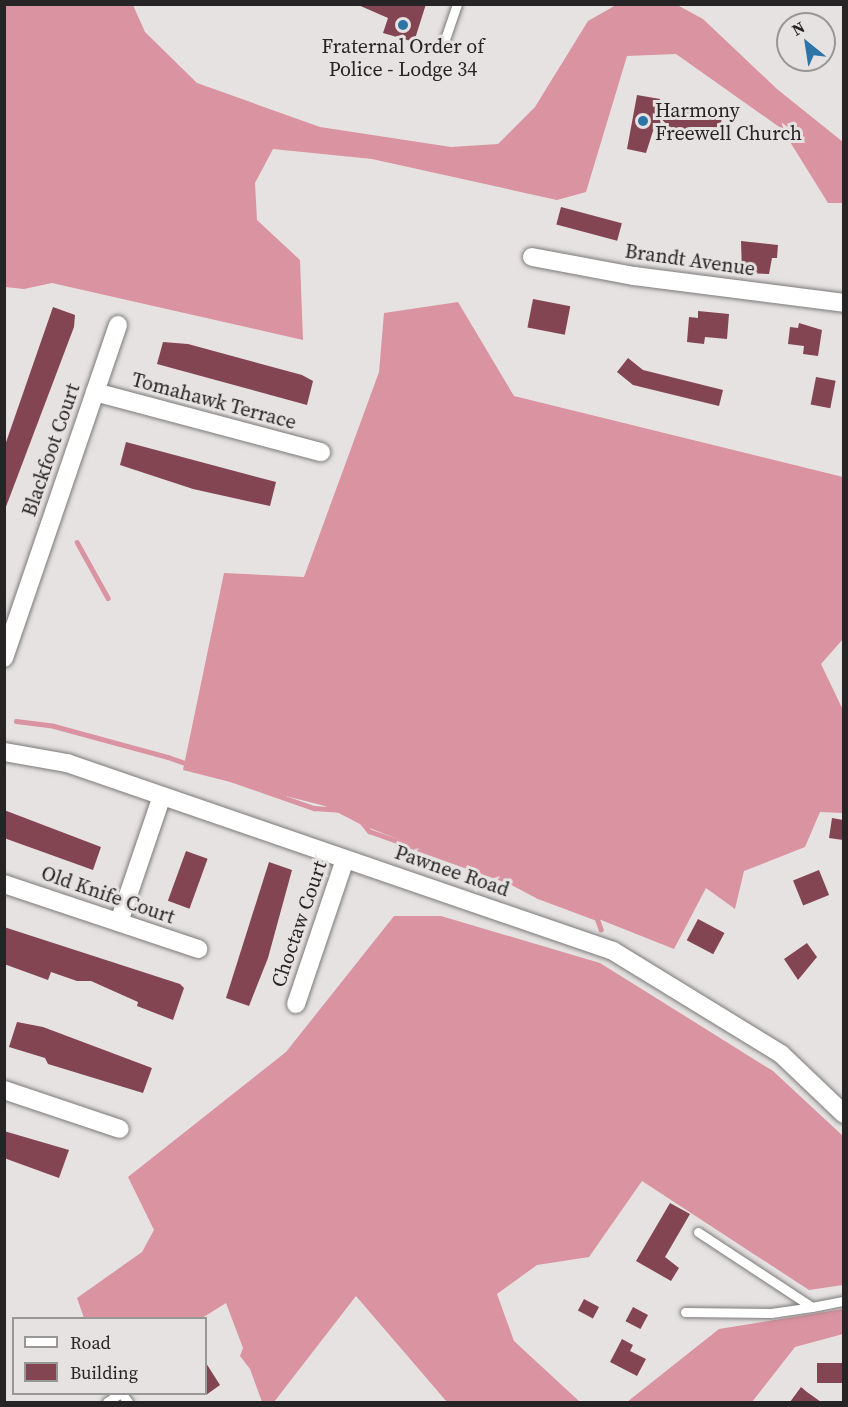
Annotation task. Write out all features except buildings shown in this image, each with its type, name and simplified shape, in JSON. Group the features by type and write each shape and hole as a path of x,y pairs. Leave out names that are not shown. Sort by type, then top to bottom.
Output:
{"street":[{"name":"Brandt Avenue","path":"532,257 634,276 843,303"},
{"name":"Blackfoot Court","path":"4,658 118,325"},
{"name":"Tomahawk Terrace","path":"95,393 321,452"},
{"name":"Pawnee Road","path":"4,752 42,756 613,951 768,1045 807,1076 843,1114"},
{"path":"119,922 162,796"},
{"name":"Choctaw Court","path":"296,1004 345,859"},
{"name":"Old Knife Court","path":"4,884 198,949"},
{"path":"4,1090 120,1129"}],"lane":[{"path":"443,45 457,4"},
{"path":"698,1232 812,1307"},
{"path":"685,1312 771,1313 843,1301"}],"shaded area":[{"path":"4,5 133,5 145,32 197,83 320,127 451,147 498,144 535,107 588,21 616,5 677,5 703,19 777,89 843,142 843,203 828,203 782,129 676,54 627,56 586,192 557,200 372,159 273,149 255,183 257,220 300,260 303,340 52,283 24,289 5,287"},
{"path":"458,302 514,396 843,477 843,639 821,664 843,710 843,813 820,812 805,847 744,871 735,909 706,888 674,949 362,825 325,806 183,770 224,573 304,577 379,372 384,313"},
{"path":"394,916 441,916 600,963 773,1071 843,1136 843,1285 809,1290 642,1181 589,1257 537,1265 497,1294 514,1341 580,1402 447,1402 356,1296 274,1402 262,1402 250,1369 240,1356 243,1348 226,1303 204,1317 84,1317 77,1298 142,1252 154,1230 128,1177 286,1052"},
{"path":"843,1309 843,1334 795,1347 752,1402 627,1402 719,1329"}],"waterway":[{"path":"77,542 108,598"},
{"path":"16,721 54,726 168,757 314,808 353,811 369,831 512,882 538,896 597,918 601,929"},
{"path":"576,1115 580,1094 576,1076 595,970"},
{"path":"493,1052 507,1067 552,1075 593,1152 604,1159 679,1177 708,1191 718,1189 737,1173 771,1172 844,1212"}],"place":[{"name":"Fraternal Order of Police - Lodge 34","path":"403,25"},
{"name":"Harmony Freewell Church","path":"643,121"}]}
